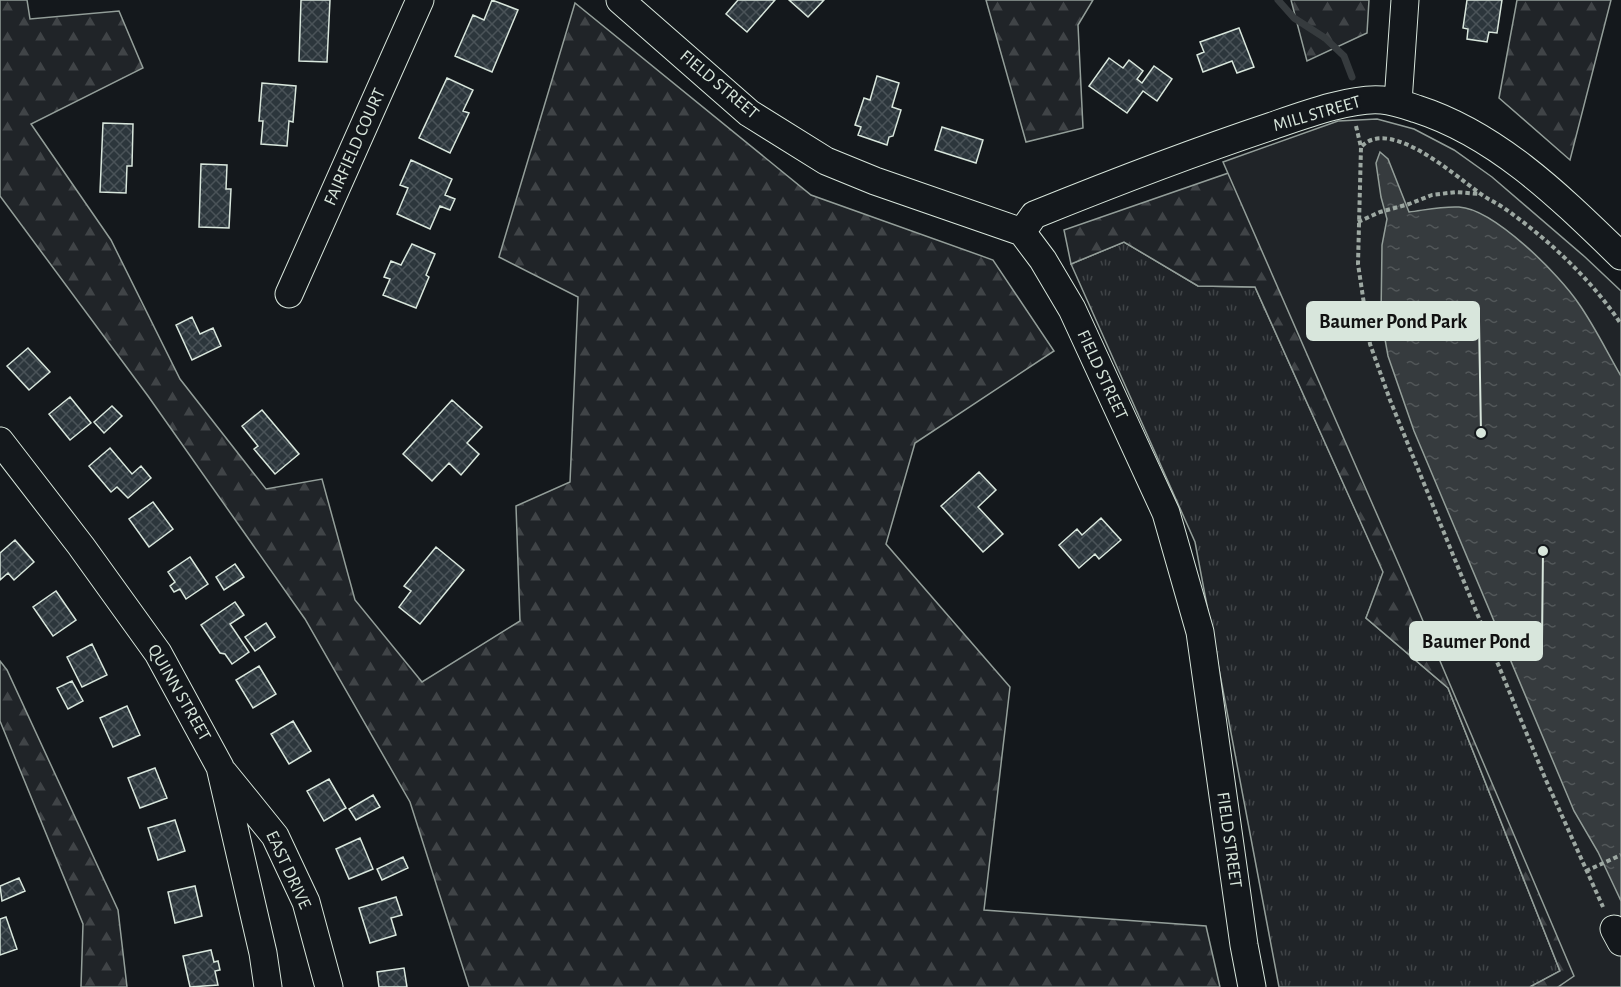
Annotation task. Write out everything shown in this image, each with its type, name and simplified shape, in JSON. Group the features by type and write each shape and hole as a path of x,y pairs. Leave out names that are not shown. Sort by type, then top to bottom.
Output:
{"street":[{"name":"FAIRFIELD COURT","path":"289,294 420,0"},
{"name":"FIELD STREET","path":"620,0 749,113 826,161 875,181 1022,232 1043,260 1072,309 1166,513 1200,632 1244,945 1252,987"},
{"path":"1398,102 1405,0"},
{"name":"MILL STREET","path":"1022,232 1034,215 1152,167 1296,118 1369,99 1398,102 1429,112 1499,150 1551,191 1621,256"},
{"name":"QUINN STREET","path":"0,441 81,546 158,653 220,767 263,953 268,987"},
{"name":"EAST DRIVE","path":"220,767 275,836 306,902 329,987"}],"path":[{"path":"1354,119 1361,147 1358,264 1370,344 1394,410 1545,778 1618,936"},
{"path":"1361,147 1372,138 1383,137 1407,144 1434,160 1535,232 1578,272 1610,307 1621,324"},
{"path":"1358,222 1380,212 1432,195 1456,192 1480,194"},
{"path":"1586,871 1621,855"}],"green space":[{"path":"0,0 27,0 30,19 119,11 143,68 31,124 111,240 180,379 266,489 322,479 355,600 422,682 520,621 516,506 570,482 578,297 499,257 575,3 811,195 993,260 1054,351 915,443 886,544 1010,687 984,910 1206,926 1220,987 469,987 410,802 305,619 148,396 0,196"},
{"path":"986,0 1093,0 1078,25 1083,128 1026,142"},
{"path":"1291,0 1369,0 1367,33 1307,61"},
{"path":"1517,0 1611,0 1570,160 1499,98"},
{"path":"1377,119 1414,129 1454,150 1492,177 1621,291 1621,987 1558,987 1574,976 1403,574 1223,162 1338,121"},
{"path":"1338,135 1621,987 1530,987 1560,971 1448,688 1366,618 1383,572 1255,287 1198,286 1124,242 1071,264 1064,230"},
{"path":"1124,242 1198,286 1255,287 1384,573 1366,618 1448,688 1560,971 1530,987 1279,987 1195,542 1071,264"},
{"path":"0,661 7,670 118,910 127,987 81,987 83,924 0,721"}],"water":[{"path":"1380,152 1388,159 1409,212 1459,207 1490,219 1525,245 1557,277 1579,304 1621,376 1621,901 1598,852 1574,811 1414,431 1388,356 1381,317 1382,245 1387,219 1376,163"}],"building":[{"path":"301,0 330,0 327,62 299,61"},
{"path":"492,0 518,10 492,72 455,56 473,15 484,20"},
{"path":"738,0 775,0 747,32 726,14"},
{"path":"789,0 824,0 808,17"},
{"path":"1467,0 1502,0 1497,33 1489,32 1487,42 1467,39 1468,29 1463,28"},
{"path":"1239,28 1254,67 1237,73 1232,61 1203,72 1197,55 1204,52 1200,42"},
{"path":"1109,58 1123,68 1129,60 1143,71 1137,79 1142,83 1154,66 1172,79 1157,101 1143,91 1127,113 1089,86"},
{"path":"877,76 899,83 892,107 901,110 893,136 889,137 887,145 858,135 861,127 855,125 864,98 870,100"},
{"path":"447,78 473,90 463,111 469,113 450,153 419,138"},
{"path":"262,83 296,86 293,122 289,121 287,146 261,144 263,121 259,121"},
{"path":"103,123 133,124 132,166 127,166 126,193 100,192"},
{"path":"942,127 983,140 976,163 935,150"},
{"path":"411,160 452,179 445,195 455,199 450,210 440,206 430,229 397,214 408,188 400,185"},
{"path":"201,164 227,165 226,189 231,189 229,228 199,227"},
{"path":"412,244 435,254 426,275 429,277 416,308 383,295 390,279 384,277 391,261 401,265"},
{"path":"192,317 200,334 213,328 221,346 192,360 176,325"},
{"path":"28,348 50,372 29,390 7,366"},
{"path":"70,397 91,423 70,440 49,414"},
{"path":"452,400 482,427 467,443 479,454 461,475 449,463 432,481 403,454"},
{"path":"112,406 122,416 104,433 94,422"},
{"path":"262,410 299,454 275,474 254,449 258,446 242,426"},
{"path":"110,448 132,474 141,466 151,478 128,498 117,487 111,492 89,466"},
{"path":"979,472 996,490 978,507 1003,534 983,552 941,506"},
{"path":"153,502 173,529 149,547 129,519"},
{"path":"1101,518 1121,540 1099,559 1095,554 1079,568 1059,545 1077,529 1082,535"},
{"path":"15,540 34,562 14,580 8,573 0,580 0,553"},
{"path":"436,547 464,570 420,624 399,607 411,591 404,586"},
{"path":"190,557 208,584 186,599 180,589 174,592 170,586 175,582 168,572"},
{"path":"235,564 244,577 224,590 216,577"},
{"path":"56,591 76,620 53,636 33,607"},
{"path":"235,602 244,615 230,624 249,652 232,664 225,654 220,653 201,625"},
{"path":"266,623 275,637 255,651 245,637"},
{"path":"92,644 107,675 82,687 67,657"},
{"path":"259,666 276,694 253,708 236,680"},
{"path":"72,681 83,701 68,709 57,688"},
{"path":"127,706 140,735 113,747 100,718"},
{"path":"293,721 311,751 289,764 271,734"},
{"path":"155,768 167,798 140,808 128,778"},
{"path":"329,779 346,808 324,821 307,791"},
{"path":"373,795 380,807 356,820 349,809"},
{"path":"175,820 185,851 158,860 148,828"},
{"path":"360,838 373,869 349,879 336,849"},
{"path":"403,857 408,868 382,880 377,869"},
{"path":"19,878 25,891 2,901 0,886"},
{"path":"195,886 202,916 175,923 168,892"},
{"path":"396,897 402,915 391,918 396,935 370,943 359,908"},
{"path":"6,917 17,949 0,955 0,919"},
{"path":"211,950 214,962 218,961 220,970 215,971 218,985 190,987 183,956"},
{"path":"404,968 407,987 379,987 377,972"}],"waterway":[{"path":"1278,0 1294,18 1325,38 1344,56 1352,77"}],"place":[{"name":"Baumer Pond Park","path":"1481,433"},
{"name":"Baumer Pond","path":"1543,551"}]}
